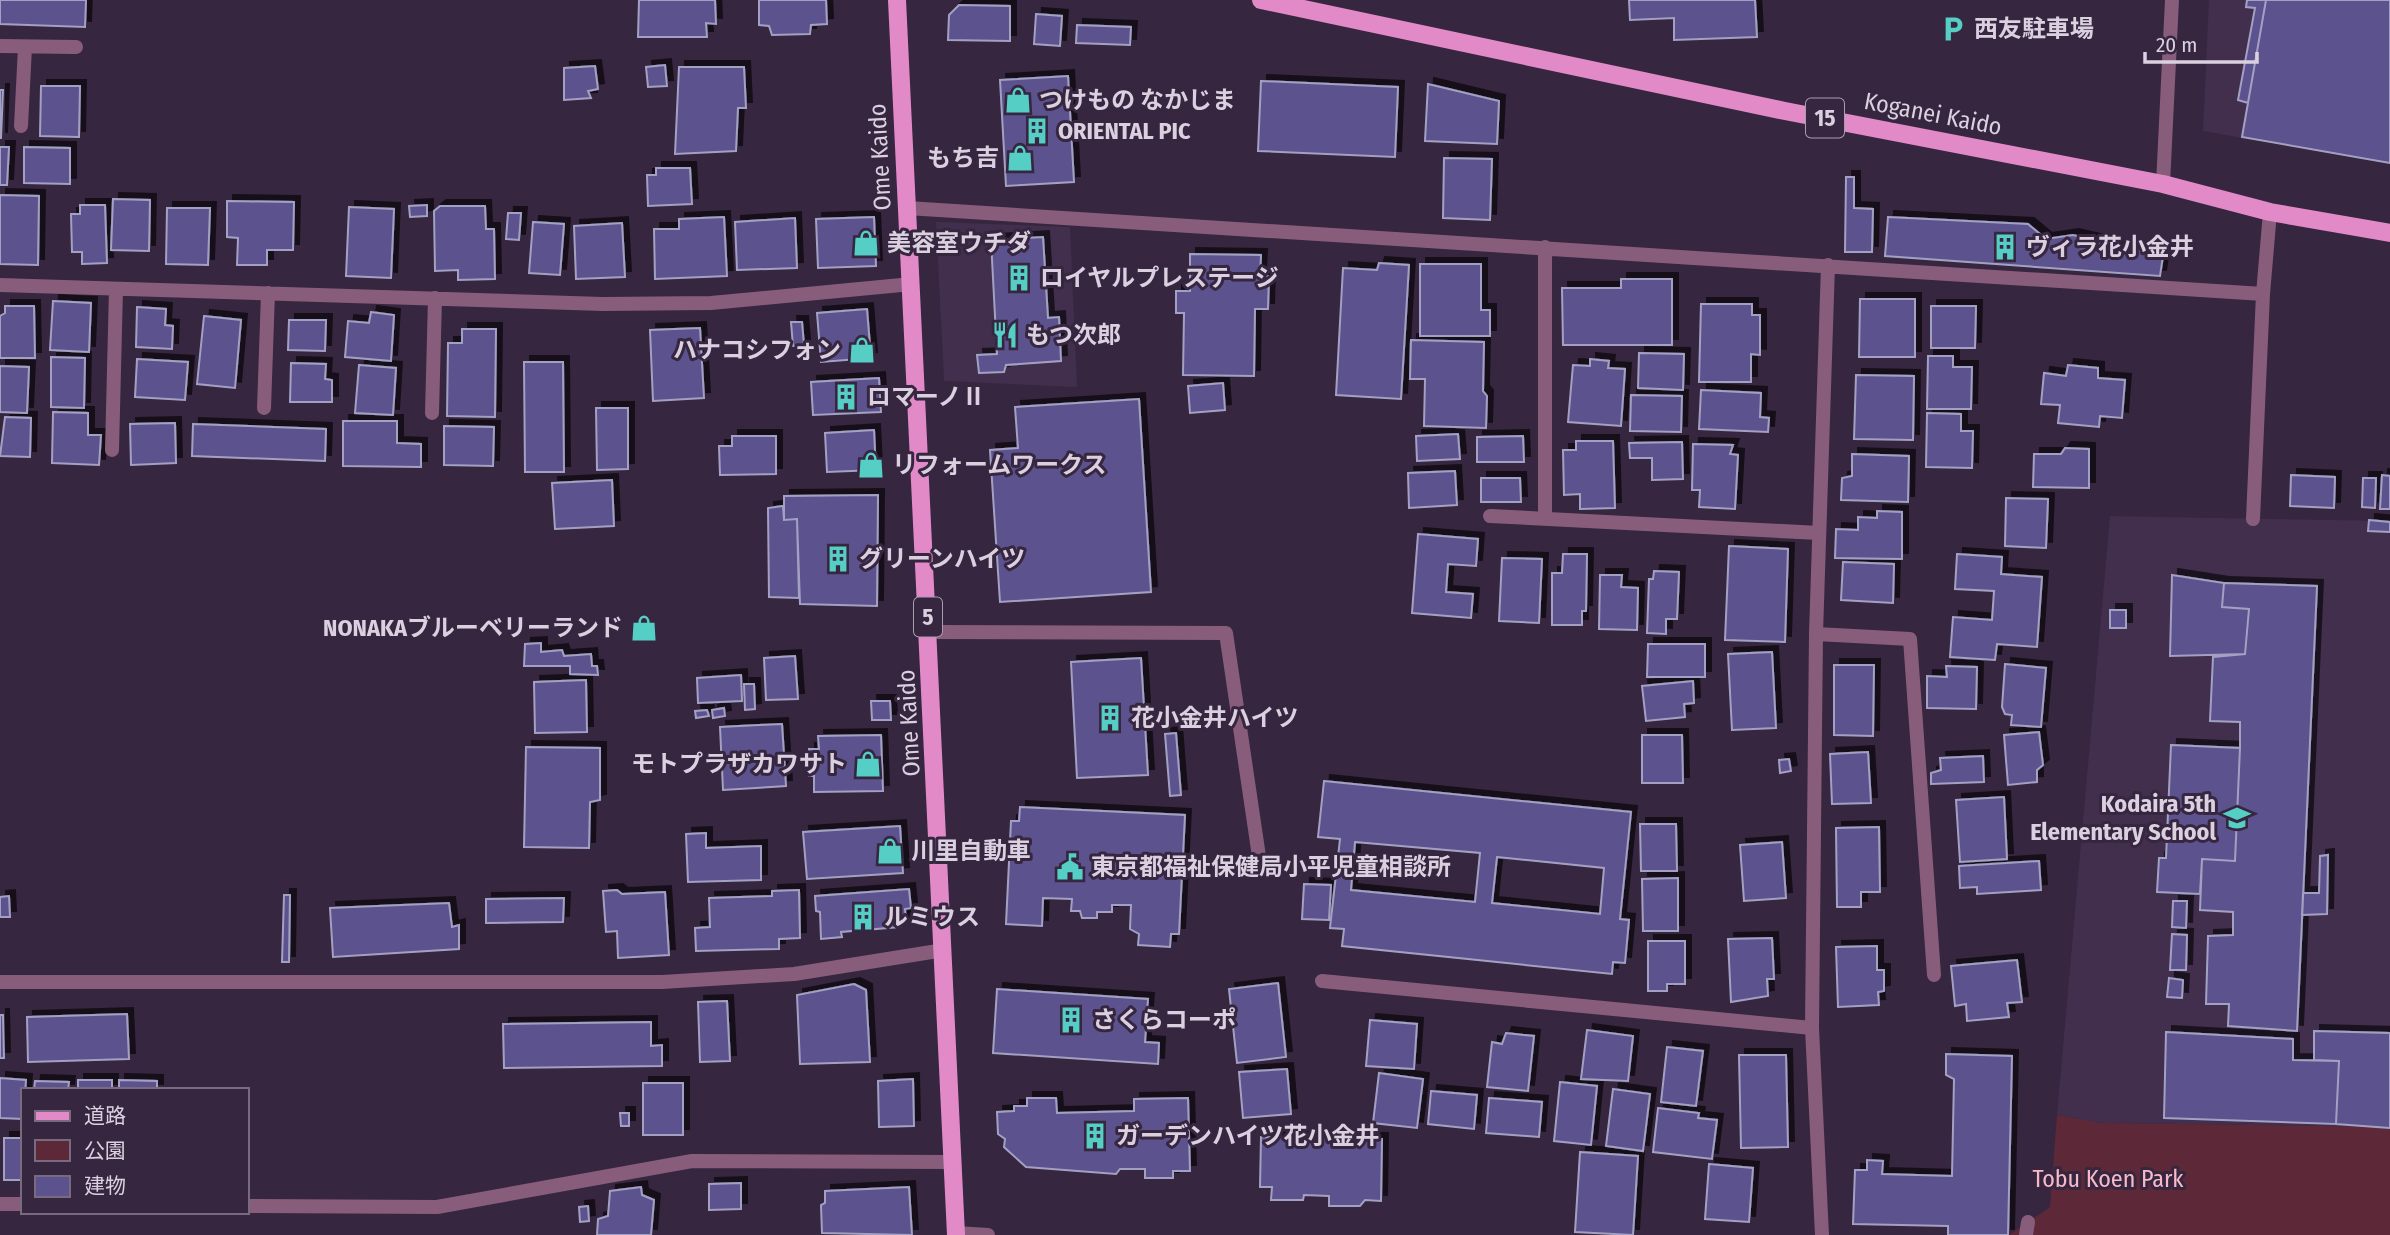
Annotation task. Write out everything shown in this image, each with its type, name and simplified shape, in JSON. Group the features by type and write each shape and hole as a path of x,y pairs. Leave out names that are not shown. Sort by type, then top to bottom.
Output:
{"main road":[{"name":"Ome Kaido","path":"897,0 956,1234"},
{"name":"Koganei Kaido","path":"1261,0 1785,111 2163,184 2270,212 2390,233"}],"street":[{"path":"2163,184 2172,0"},
{"path":"0,46 76,47"},
{"path":"21,126 25,47"},
{"path":"907,208 2263,294"},
{"path":"2253,519 2263,294 2270,212"},
{"path":"1545,247 1545,517"},
{"path":"1822,1235 1812,1028 1816,634 1828,265"},
{"path":"0,285 603,304 711,303 912,284"},
{"path":"112,450 116,289"},
{"path":"264,408 268,293"},
{"path":"432,413 435,298"},
{"path":"1490,516 1819,533"},
{"path":"929,632 1226,634 1261,870"},
{"path":"1816,634 1910,639 1934,975"},
{"path":"0,982 662,982 794,974 944,950"},
{"path":"1322,981 1812,1028"},
{"path":"248,1206 437,1207 692,1161 952,1162"},
{"path":"0,1204 21,1204"},
{"path":"956,1234 988,1235"}],"shaded area":[{"path":"2209,0 2390,0 2390,164 2203,131"},
{"path":"936,222 1070,227 1077,387 944,381"},
{"name":"Kodaira 5th Elementary School","path":"2110,516 2390,521 2390,1127 2103,1123 2057,1115"}],"green space":[{"name":"Tobu Koen Park","path":"2057,1115 2103,1123 2390,1127 2390,1235 2009,1235 2050,1207"}],"building":[{"path":"0,0 86,0 85,27 0,24"},
{"path":"639,0 715,0 716,24 706,23 707,37 638,37"},
{"path":"759,0 826,0 827,24 811,25 810,34 772,35 769,26 759,25"},
{"path":"1629,0 1755,0 1757,37 1674,40 1674,18 1630,20"},
{"path":"2247,0 2266,0 2248,103 2238,100 2255,8 2246,7"},
{"path":"2266,0 2390,0 2390,163 2242,137"},
{"path":"959,5 1010,6 1010,41 948,40 949,15"},
{"path":"1036,14 1062,16 1060,46 1034,44"},
{"path":"1077,25 1131,27 1130,45 1076,43"},
{"path":"665,65 667,86 648,87 646,67"},
{"path":"595,66 598,89 588,91 591,98 564,100 564,68"},
{"path":"679,67 744,67 746,108 738,108 736,151 675,154"},
{"name":"ORIENTAL PIC","path":"1068,76 1074,182 1006,186 1000,80"},
{"path":"1261,81 1398,87 1395,157 1258,151"},
{"path":"1428,84 1499,101 1497,144 1425,141"},
{"path":"41,86 80,86 79,137 40,136"},
{"path":"0,90 3,90 1,138 0,138"},
{"path":"0,147 9,147 7,185 0,185"},
{"path":"24,147 70,148 70,184 24,183"},
{"path":"1444,158 1492,159 1490,220 1443,218"},
{"path":"656,168 690,168 692,204 648,206 647,175 656,175"},
{"path":"1846,177 1854,177 1854,208 1873,209 1872,252 1845,252"},
{"path":"0,195 39,196 38,265 0,264"},
{"path":"113,199 150,200 149,251 111,250"},
{"path":"227,201 294,202 293,250 267,250 267,265 237,265 238,238 227,237"},
{"path":"80,205 105,205 107,263 82,264 82,252 72,252 71,214 80,214"},
{"path":"427,205 427,216 410,217 409,206"},
{"path":"440,206 485,206 486,229 494,229 495,279 458,280 458,270 435,271 434,211"},
{"path":"349,207 394,209 391,278 346,276"},
{"path":"167,208 210,208 208,265 166,264"},
{"path":"508,213 521,213 519,240 506,239"},
{"path":"724,217 727,276 655,279 654,229 679,229 679,219"},
{"path":"874,217 876,266 818,268 816,219"},
{"name":"ヴィラ花小金井","path":"1888,217 2028,224 2046,239 2073,235 2163,256 2160,276 1885,256"},
{"path":"795,218 797,268 737,270 735,222"},
{"path":"533,222 564,224 560,275 529,273"},
{"path":"622,223 625,277 576,279 574,226"},
{"name":"ロイヤルプレステージ","path":"1043,237 1048,318 1059,317 1061,361 1006,365 1004,372 979,373 977,355 997,354 991,240"},
{"path":"1190,254 1261,255 1260,276 1269,276 1268,309 1255,309 1254,376 1183,375 1184,313 1176,313 1176,291 1190,291"},
{"path":"1379,263 1409,265 1401,399 1336,395 1343,268 1377,270"},
{"path":"1420,264 1481,264 1481,310 1490,310 1490,336 1420,336"},
{"path":"1621,279 1672,279 1672,345 1563,345 1562,288 1621,288"},
{"path":"1860,299 1915,299 1915,357 1859,357"},
{"path":"53,301 91,303 89,352 50,350"},
{"path":"1701,304 1752,304 1752,315 1760,315 1760,355 1751,354 1751,382 1699,382"},
{"path":"5,306 34,306 35,358 0,358 0,316 5,313"},
{"path":"1931,306 1976,306 1975,348 1931,348"},
{"path":"137,307 166,309 165,325 173,326 172,349 136,347"},
{"path":"867,309 871,358 821,362 817,313"},
{"path":"371,312 394,315 391,361 345,357 348,321 369,323"},
{"path":"204,316 241,320 235,388 197,384"},
{"path":"289,320 326,320 325,351 288,350"},
{"path":"791,322 802,322 804,345 793,346"},
{"path":"700,328 704,398 653,401 650,330"},
{"path":"462,329 496,329 495,417 447,416 448,343 462,343"},
{"path":"1411,340 1484,342 1483,391 1487,396 1486,428 1424,426 1425,379 1410,379"},
{"path":"1639,353 1684,354 1683,390 1638,388"},
{"path":"1928,356 1953,356 1953,367 1972,367 1971,409 1927,409"},
{"path":"51,357 85,358 84,408 51,407"},
{"path":"137,359 188,362 185,400 135,397"},
{"path":"1590,359 1609,361 1608,368 1625,369 1621,426 1568,422 1573,365 1590,366"},
{"path":"524,362 563,362 564,472 525,472"},
{"path":"291,363 326,364 325,379 332,380 332,402 290,402"},
{"path":"359,365 396,368 393,415 355,413"},
{"path":"2068,365 2098,368 2098,378 2125,380 2122,418 2100,416 2099,427 2058,423 2060,405 2041,404 2044,373 2066,376"},
{"path":"0,366 29,367 27,413 0,412"},
{"path":"1856,375 1914,376 1913,440 1854,439"},
{"name":"ロマーノⅡ","path":"879,378 881,412 813,415 811,382"},
{"path":"1223,383 1225,410 1190,413 1188,386"},
{"path":"1701,390 1761,393 1760,417 1769,418 1768,432 1699,429"},
{"path":"1631,395 1682,396 1681,432 1630,431"},
{"path":"1139,399 1151,592 1000,602 990,450 1018,448 1015,407"},
{"path":"596,408 628,408 628,469 597,470"},
{"path":"53,412 88,413 88,435 101,435 99,465 52,463"},
{"path":"1927,413 1961,414 1961,431 1973,431 1972,468 1926,467"},
{"path":"5,417 31,418 30,457 0,456"},
{"path":"343,421 397,421 397,443 421,444 421,467 343,466"},
{"path":"175,423 176,463 131,465 130,424"},
{"path":"193,424 326,429 325,461 192,456"},
{"path":"444,426 494,427 493,466 444,465"},
{"path":"874,430 876,470 827,472 825,433"},
{"path":"1458,434 1460,459 1417,461 1416,436"},
{"path":"732,436 776,436 776,474 720,475 719,446 732,446"},
{"path":"1523,436 1524,462 1477,462 1477,437"},
{"path":"1576,441 1613,441 1615,508 1580,509 1580,494 1564,495 1563,450 1576,450"},
{"path":"1682,442 1683,479 1652,480 1652,458 1630,458 1629,443"},
{"path":"1693,444 1733,445 1730,454 1738,455 1735,509 1699,507 1700,490 1692,490"},
{"path":"2065,448 2089,449 2089,488 2033,487 2034,454 2061,454"},
{"path":"1852,454 1909,456 1908,502 1841,500 1842,478 1852,476"},
{"path":"1455,471 1457,505 1409,508 1408,473"},
{"path":"2291,475 2335,477 2334,508 2290,506"},
{"path":"2382,475 2390,476 2390,509 2380,509"},
{"path":"1481,478 1520,478 1521,502 1481,502"},
{"path":"2363,478 2376,478 2375,508 2362,507"},
{"path":"612,480 614,526 555,529 552,483"},
{"name":"グリーンハイツ","path":"878,495 877,606 800,604 797,519 784,520 784,496"},
{"path":"2006,498 2048,499 2046,548 2005,546"},
{"path":"783,506 784,520 797,519 799,598 769,597 768,508"},
{"path":"1877,511 1902,512 1902,559 1835,558 1836,529 1858,530 1858,517 1877,518"},
{"path":"2369,520 2390,522 2390,532 2368,531"},
{"path":"1418,534 1478,539 1476,566 1448,564 1446,592 1473,594 1471,618 1412,613"},
{"path":"1729,546 1788,549 1785,642 1725,640"},
{"path":"1563,554 1587,554 1586,611 1582,611 1582,625 1552,625 1552,573 1562,573"},
{"path":"1957,554 2002,557 2001,574 2042,577 2037,647 1997,644 1995,660 1950,657 1953,617 1992,620 1994,591 1955,589"},
{"path":"1502,558 1542,559 1539,623 1499,621"},
{"path":"1843,562 1894,564 1893,603 1841,600"},
{"path":"1654,571 1679,572 1677,619 1666,619 1666,634 1647,633 1649,579 1653,579"},
{"path":"1600,575 1622,575 1621,587 1638,588 1637,630 1599,629"},
{"path":"2172,575 2224,583 2222,607 2249,609 2245,654 2170,656"},
{"path":"2224,583 2317,586 2297,1031 2228,1026 2229,1004 2206,1004 2208,936 2233,935 2233,912 2200,910 2202,859 2235,861 2240,748 2240,722 2210,721 2213,657 2245,654 2249,609 2222,607"},
{"path":"2110,610 2126,610 2126,628 2110,628"},
{"path":"541,643 541,652 562,650 564,656 591,654 592,666 597,666 598,675 570,674 570,666 524,666 525,644"},
{"path":"1648,644 1705,644 1705,677 1647,677"},
{"path":"1772,652 1776,728 1732,730 1728,654"},
{"path":"795,656 798,699 766,700 764,658"},
{"name":"花小金井ハイツ","path":"1141,658 1148,775 1077,778 1071,662"},
{"path":"2005,664 2046,668 2041,727 2011,725 2012,715 2005,714 2002,707"},
{"path":"1834,665 1874,665 1873,736 1834,735"},
{"path":"1946,666 1977,667 1976,709 1927,708 1927,676 1947,677"},
{"path":"741,675 742,701 698,703 697,678"},
{"path":"586,680 587,732 535,733 534,682"},
{"path":"1693,681 1694,703 1684,704 1685,717 1646,721 1642,686"},
{"path":"744,684 754,684 755,709 745,710"},
{"path":"871,701 890,701 891,720 872,720"},
{"path":"724,708 725,716 713,718 712,710"},
{"path":"707,710 709,716 696,718 695,711"},
{"path":"782,724 786,786 723,790 720,727"},
{"path":"2039,732 2043,765 2037,770 2037,782 2008,785 2004,735"},
{"path":"1176,733 1181,795 1170,796 1165,734"},
{"path":"881,735 883,791 814,792 814,776 809,776 809,749 819,749 818,736"},
{"path":"1642,735 1682,735 1683,783 1642,783"},
{"path":"2171,745 2240,748 2235,861 2202,859 2200,894 2157,892 2159,858 2166,858"},
{"path":"526,747 600,748 600,800 590,802 589,848 524,847"},
{"path":"1868,752 1871,803 1832,804 1830,754"},
{"path":"1983,756 1984,782 1931,784 1931,773 1941,770 1940,758"},
{"path":"1789,759 1791,771 1780,773 1779,760"},
{"path":"1324,781 1631,812 1620,919 1629,920 1625,963 1613,962 1612,974 1342,946 1344,929 1330,928 1340,839 1318,837","holes":["1355,842 1480,853 1475,902 1351,890","1497,857 1604,868 1600,914 1492,903"]},
{"path":"2004,797 2007,859 1960,862 1956,800"},
{"path":"1020,807 1185,815 1179,934 1171,934 1170,947 1138,945 1139,934 1130,929 1131,905 1112,905 1112,912 1097,912 1097,918 1082,918 1080,911 1071,911 1072,899 1043,898 1042,926 1006,924 1011,821 1019,821"},
{"path":"1640,824 1676,824 1677,871 1641,871"},
{"path":"900,826 903,873 807,879 803,832"},
{"path":"1879,827 1880,892 1861,892 1861,907 1837,907 1836,828"},
{"path":"706,833 706,848 761,846 761,880 688,882 686,834"},
{"path":"1782,842 1786,898 1744,901 1740,845"},
{"path":"2328,855 2327,914 2302,915 2303,893 2319,893 2320,856"},
{"path":"2039,861 2041,890 1977,894 1977,887 1960,888 1959,866"},
{"path":"1678,878 1678,931 1643,931 1642,879"},
{"path":"1304,884 1331,885 1329,920 1302,919"},
{"name":"ルミウス","path":"909,889 911,908 905,909 906,922 900,927 841,932 842,937 821,939 820,912 816,911 815,896"},
{"path":"617,890 622,894 665,892 669,955 618,958 617,931 606,932 603,891"},
{"path":"799,890 800,938 779,939 779,949 696,951 695,928 710,927 709,898 772,896 772,891"},
{"path":"284,895 290,895 289,962 282,962"},
{"path":"9,896 10,917 0,917 0,897"},
{"path":"564,898 563,922 486,923 486,899"},
{"path":"2173,901 2187,901 2186,928 2172,927"},
{"path":"449,903 452,927 459,925 459,949 333,957 330,908"},
{"path":"2172,934 2187,935 2186,970 2170,970"},
{"path":"1772,938 1774,979 1767,979 1768,996 1731,1002 1728,939"},
{"path":"1648,941 1685,941 1685,984 1667,984 1667,991 1648,991"},
{"path":"1877,946 1877,970 1884,970 1884,991 1878,992 1879,1005 1838,1007 1836,947"},
{"path":"2017,960 2022,1002 2007,1003 2009,1017 1967,1021 1966,1004 1955,1006 1951,966"},
{"path":"2169,978 2183,980 2182,998 2167,997"},
{"path":"1278,983 1286,1057 1237,1063 1229,989"},
{"path":"854,984 866,990 870,1062 800,1064 797,995"},
{"name":"さくらコーポ","path":"997,989 1148,999 1145,1042 1159,1043 1158,1064 993,1053"},
{"path":"727,1001 730,1061 700,1062 698,1002"},
{"path":"127,1014 129,1059 28,1062 27,1017"},
{"path":"0,1015 3,1015 4,1058 0,1058"},
{"path":"1370,1020 1417,1024 1414,1069 1366,1066"},
{"path":"651,1022 651,1046 662,1045 662,1066 504,1068 503,1024"},
{"path":"1587,1030 1633,1036 1628,1081 1581,1079"},
{"path":"2314,1031 2390,1033 2390,1128 2336,1124 2339,1061 2314,1060"},
{"path":"2166,1032 2293,1039 2293,1060 2339,1061 2336,1124 2164,1118"},
{"path":"1506,1033 1534,1036 1528,1091 1487,1087 1492,1042 1502,1044"},
{"path":"1667,1047 1703,1051 1696,1106 1661,1102"},
{"path":"1946,1054 2012,1056 2008,1235 1948,1235 1948,1226 1853,1224 1855,1170 1867,1170 1867,1160 1883,1161 1882,1174 1952,1176 1954,1079 1946,1075"},
{"path":"1739,1055 1786,1055 1788,1147 1741,1148"},
{"path":"1287,1069 1291,1114 1243,1118 1239,1072"},
{"path":"1379,1073 1423,1079 1417,1128 1373,1123"},
{"path":"0,1078 26,1080 25,1088 21,1088 21,1119 0,1118"},
{"path":"913,1079 914,1126 879,1127 878,1081"},
{"path":"78,1080 112,1080 112,1088 78,1088"},
{"path":"119,1080 157,1081 157,1088 119,1088"},
{"path":"35,1081 69,1082 68,1088 34,1088"},
{"path":"1560,1082 1597,1086 1591,1145 1554,1141"},
{"path":"643,1083 683,1083 683,1135 643,1135"},
{"path":"1613,1089 1650,1094 1643,1151 1606,1146"},
{"path":"1431,1091 1477,1095 1474,1129 1428,1124"},
{"name":"ガーデンハイツ花小金井","path":"1027,1098 1056,1098 1057,1113 1134,1111 1134,1099 1188,1098 1190,1171 1173,1171 1173,1178 1145,1178 1145,1169 1120,1169 1116,1174 1026,1167 1004,1147 1005,1139 998,1134 997,1112 1014,1111 1014,1106 1027,1106"},
{"path":"1489,1098 1542,1102 1539,1137 1486,1133"},
{"path":"1658,1108 1699,1113 1698,1118 1717,1120 1712,1159 1653,1152"},
{"path":"620,1113 629,1113 629,1126 621,1126"},
{"path":"1261,1137 1382,1139 1381,1201 1365,1200 1360,1206 1329,1206 1329,1196 1304,1195 1303,1200 1271,1200 1272,1187 1260,1187"},
{"path":"4,1138 21,1138 21,1180 4,1180"},
{"path":"1580,1152 1638,1156 1633,1235 1575,1232"},
{"path":"1709,1164 1753,1168 1749,1222 1705,1219"},
{"path":"741,1183 741,1209 709,1210 709,1184"},
{"path":"641,1187 642,1195 654,1200 651,1235 597,1235 598,1219 608,1216 610,1191"},
{"path":"909,1187 912,1235 822,1233 821,1205 825,1203 825,1191"},
{"path":"588,1206 589,1221 580,1222 579,1207"}],"place":[{"name":"西友駐車場","path":"1953,29"},
{"name":"つけもの なかじま","path":"1018,100"},
{"name":"ORIENTAL PIC","path":"1037,131"},
{"name":"もち吉","path":"1020,158"},
{"name":"美容室ウチダ","path":"866,243"},
{"name":"ヴィラ花小金井","path":"2005,247"},
{"name":"ロイヤルプレステージ","path":"1019,278"},
{"name":"もつ次郎","path":"1005,335"},
{"name":"ハナコシフォン","path":"862,350"},
{"name":"ロマーノⅡ","path":"846,397"},
{"name":"リフォームワークス","path":"871,465"},
{"name":"グリーンハイツ","path":"838,559"},
{"name":"NONAKAブルーベリーランド","path":"644,628"},
{"name":"花小金井ハイツ","path":"1110,718"},
{"name":"モトプラザカワサト","path":"868,764"},
{"name":"Kodaira 5th Elementary School","path":"2237,818"},
{"name":"川里自動車","path":"890,851"},
{"name":"東京都福祉保健局小平児童相談所","path":"1070,867"},
{"name":"ルミウス","path":"863,917"},
{"name":"さくらコーポ","path":"1071,1020"},
{"name":"ガーデンハイツ花小金井","path":"1095,1136"}]}
